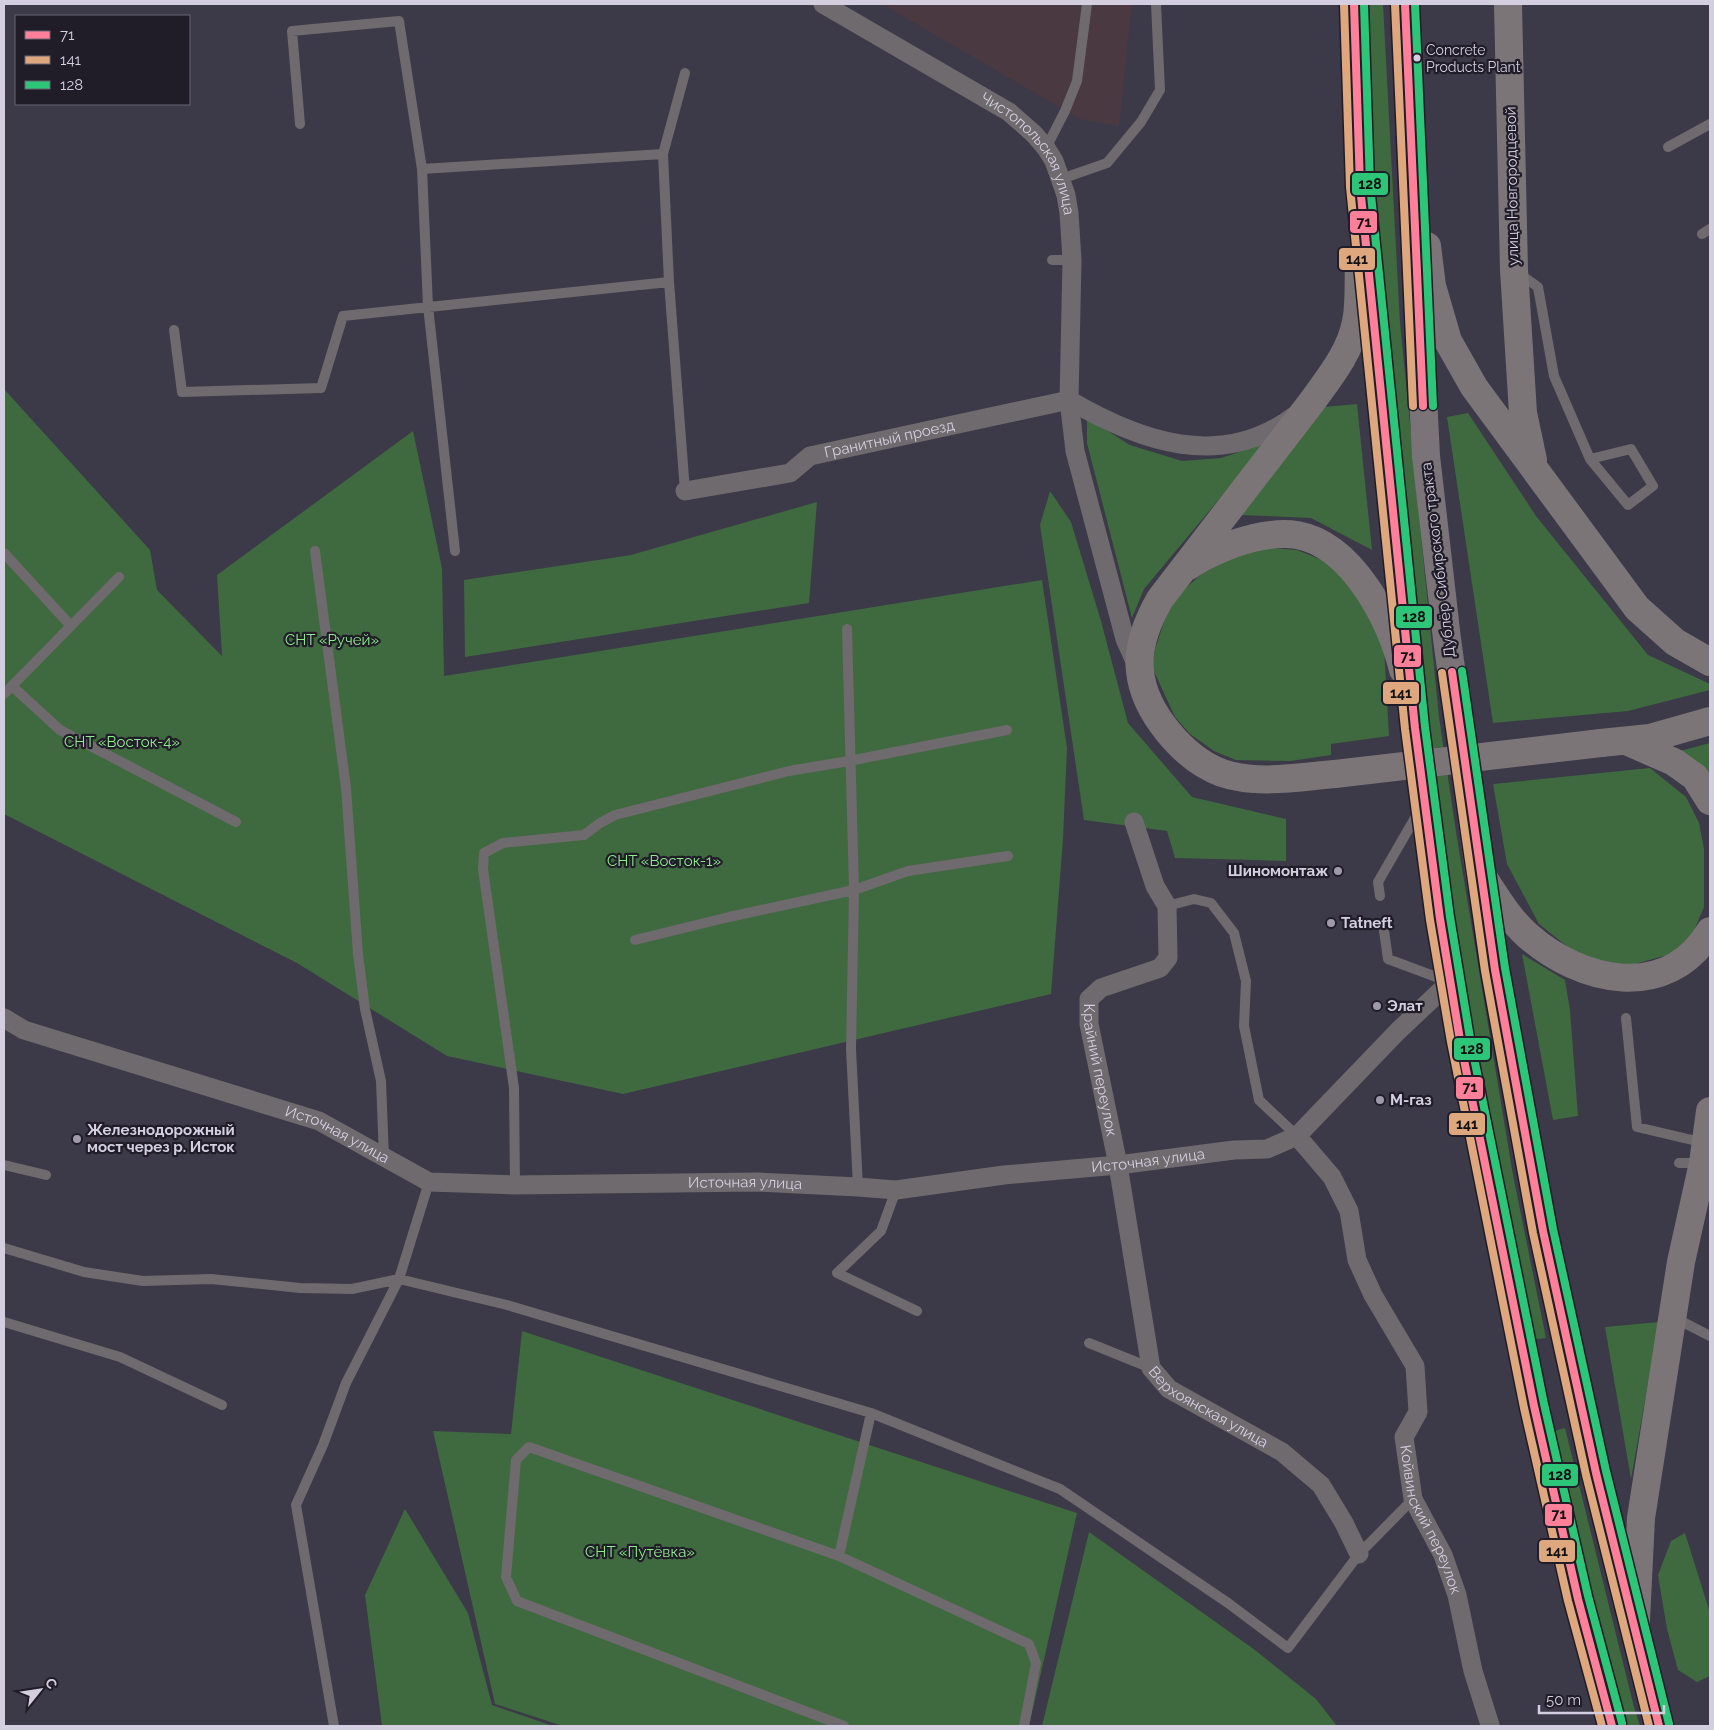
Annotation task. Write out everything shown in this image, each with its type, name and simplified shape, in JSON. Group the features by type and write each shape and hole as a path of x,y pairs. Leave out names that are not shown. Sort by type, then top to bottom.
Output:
{"main road":[{"path":"1354,4 1360,186 1356,321 1345,353 1333,373 1178,574 1150,616 1142,647 1140,670 1149,701 1163,725 1183,748 1202,763 1223,773 1244,778 1271,779 1335,774 1650,738 1710,722"},
{"name":"Дублёр Сибирского тракта","path":"1405,4 1426,456 1447,639 1479,870 1495,970 1543,1231 1596,1473 1659,1726"},
{"name":"улица Новгородцевой","path":"1508,4 1514,270 1523,413 1535,469"},
{"path":"1408,94 1432,286 1448,341 1474,387 1637,608 1675,642 1710,662"},
{"path":"1360,186 1415,728 1450,982 1550,1485 1589,1644 1612,1726"},
{"path":"1474,387 1488,391 1502,389 1513,381 1520,369"},
{"path":"1178,574 1196,561 1217,550 1259,536 1283,534 1298,536 1313,540 1330,549 1343,560 1357,577 1375,601 1388,625 1399,655 1415,728"},
{"path":"1613,742 1674,762 1695,777 1710,801"},
{"path":"1479,870 1503,908 1527,935 1556,956 1586,971 1610,977 1632,978 1652,976 1672,968 1688,958 1703,943 1710,931"},
{"path":"1635,1630 1641,1518 1696,1156 1710,1111"}],"street":[{"name":"Чистопольская улица","path":"823,4 1009,112 1034,134 1054,161 1061,179 1069,213 1072,260 1069,400 1075,451 1125,639 1140,670"},
{"path":"1069,400 1108,421 1159,439 1208,447 1234,445 1250,440 1287,421 1311,403"},
{"name":"Гранитный проезд","path":"685,491 790,473 810,456 1069,400"},
{"name":"Крайний переулок","path":"1118,1165 1089,1024 1089,999 1101,988 1160,968 1168,958 1167,906 1155,886 1134,822"},
{"name":"Источная улица","path":"4,1018 24,1030 319,1121 429,1182 515,1185 757,1182 896,1190 1004,1174 1118,1165 1234,1150 1267,1149 1303,1131 1398,1031 1450,982"},
{"name":"Койвинский переулок","path":"1303,1131 1332,1177 1349,1211 1357,1260 1373,1295 1415,1366 1418,1412 1404,1437 1413,1499 1443,1555 1457,1595 1473,1671 1490,1725"},
{"name":"Верхоянская улица","path":"1118,1165 1151,1368 1169,1389 1282,1452 1322,1485 1358,1554"}],"lane":[{"path":"1046,148 1065,111 1077,81 1087,4"},
{"path":"1061,179 1107,163 1141,122 1160,90 1156,4"},
{"path":"300,124 292,31 398,21 422,169 428,306 455,551"},
{"path":"685,73 663,154 669,282 685,491"},
{"path":"1668,147 1710,124"},
{"path":"422,169 663,154"},
{"path":"1052,260 1072,260"},
{"path":"1514,270 1538,287 1554,376 1590,459 1628,505 1654,486 1631,449 1590,459"},
{"path":"174,330 182,392 321,388 343,316 669,282"},
{"path":"315,551 346,788 358,954 365,1009 381,1081 384,1158"},
{"path":"4,553 71,626"},
{"path":"4,694 119,577"},
{"path":"847,629 849,761 854,890 851,1049 858,1187"},
{"path":"12,686 60,730 236,822"},
{"path":"515,1185 514,1088 483,870 484,853 503,843 584,835 616,815 789,771 1007,730"},
{"path":"1380,896 1378,882 1424,803"},
{"path":"635,940 854,890 908,871 1008,856"},
{"path":"1167,906 1194,899 1210,903 1234,933 1246,981 1244,1026 1259,1100 1303,1131"},
{"path":"1384,931 1388,959 1450,982"},
{"path":"1626,1018 1637,1127 1696,1156"},
{"path":"4,1165 46,1175"},
{"path":"334,1726 296,1505 323,1445 346,1383 399,1279 429,1182"},
{"path":"896,1190 881,1231 837,1273 916,1311"},
{"path":"4,1248 84,1272 143,1281 211,1279 300,1288 352,1288 399,1279 507,1305 871,1413 1060,1489 1228,1603 1288,1648 1358,1554 1413,1499"},
{"path":"1673,1317 1710,1336"},
{"path":"4,1322 120,1357 222,1405"},
{"path":"1089,1343 1151,1368"},
{"path":"839,1556 871,1413"},
{"path":"844,1726 517,1601 506,1577 516,1460 529,1448 839,1556 1029,1644 1036,1663 1024,1726"}],"shaded area":[{"path":"882,4 1132,4 1119,126 1080,119"}],"green space":[{"path":"1366,4 1383,4 1400,323 1439,717 1457,838 1513,1175 1546,1338 1532,1340 1474,1061 1445,881 1382,302"},
{"path":"4,389 150,550 157,590 222,656 217,575 413,431 442,568 444,676 1042,580 1067,748 1063,839 1051,994 623,1094 447,1056 297,963 4,814"},
{"path":"1357,404 1372,550 1311,518 1241,515 1324,407"},
{"path":"1468,413 1536,516 1648,655 1710,684 1710,690 1628,711 1493,723 1447,417"},
{"path":"1087,418 1130,445 1182,461 1221,458 1266,443 1144,589 1132,618 1087,443"},
{"path":"1050,491 1071,522 1101,621 1128,723 1192,797 1286,819 1286,861 1175,858 1167,831 1084,820 1040,525"},
{"path":"817,502 809,603 465,657 464,580 631,555"},
{"path":"1272,548 1297,550 1322,560 1348,579 1383,629 1389,736 1331,744 1331,755 1290,761 1236,760 1214,751 1190,734 1175,717 1152,667 1155,649 1166,616 1179,594 1214,563 1245,550"},
{"path":"1710,743 1710,782 1680,751"},
{"path":"1650,768 1686,797 1699,823 1704,849 1704,907 1692,935 1671,954 1631,965 1583,959 1539,924 1507,864 1493,784"},
{"path":"1522,954 1565,980 1570,1010 1578,1116 1553,1120"},
{"path":"1659,1322 1631,1479 1605,1327"},
{"name":"СНТ «Путёвка»","path":"522,1331 1077,1513 1029,1726 563,1726 495,1704 433,1431 511,1434"},
{"path":"1565,1428 1640,1726 1622,1726 1551,1432"},
{"path":"405,1509 468,1613 492,1705 553,1726 382,1726 365,1595"},
{"path":"1089,1532 1255,1650 1316,1699 1337,1726 1042,1726"},
{"path":"1685,1533 1710,1613 1710,1676 1697,1682 1678,1670 1667,1629 1658,1575 1671,1541"}],"transit line":[{"name":"141","path":"1344,4 1350,187 1405,729 1430,920 1451,1042 1524,1408 1568,1601 1602,1726"},
{"name":"71","path":"1354,4 1360,186 1415,728 1440,919 1460,1040 1534,1406 1578,1599 1612,1726"},
{"name":"128","path":"1364,4 1370,185 1425,727 1450,917 1470,1038 1544,1404 1588,1596 1622,1723"},
{"name":"141","path":"1395,4 1413,406"},
{"name":"71","path":"1405,4 1423,406"},
{"name":"128","path":"1415,4 1433,406"},
{"name":"128","path":"1462,671 1505,968 1553,1229 1606,1471 1669,1724"},
{"name":"71","path":"1452,672 1495,970 1543,1231 1596,1473 1659,1726"},
{"name":"141","path":"1442,673 1485,971 1533,1233 1586,1475 1649,1726"}],"place":[{"name":"Concrete Products Plant","path":"1417,58"},
{"name":"Шиномонтаж","path":"1338,871"},
{"name":"Tatneft","path":"1331,923"},
{"name":"Элат","path":"1377,1006"},
{"name":"М-газ","path":"1380,1100"},
{"name":"Железнодорожный мост через р. Исток","path":"77,1139"}],"park label":[{"name":"СНТ «Ручей»","path":"332,640"},
{"name":"СНТ «Восток-4»","path":"122,742"},
{"name":"СНТ «Восток-1»","path":"664,861"}]}
